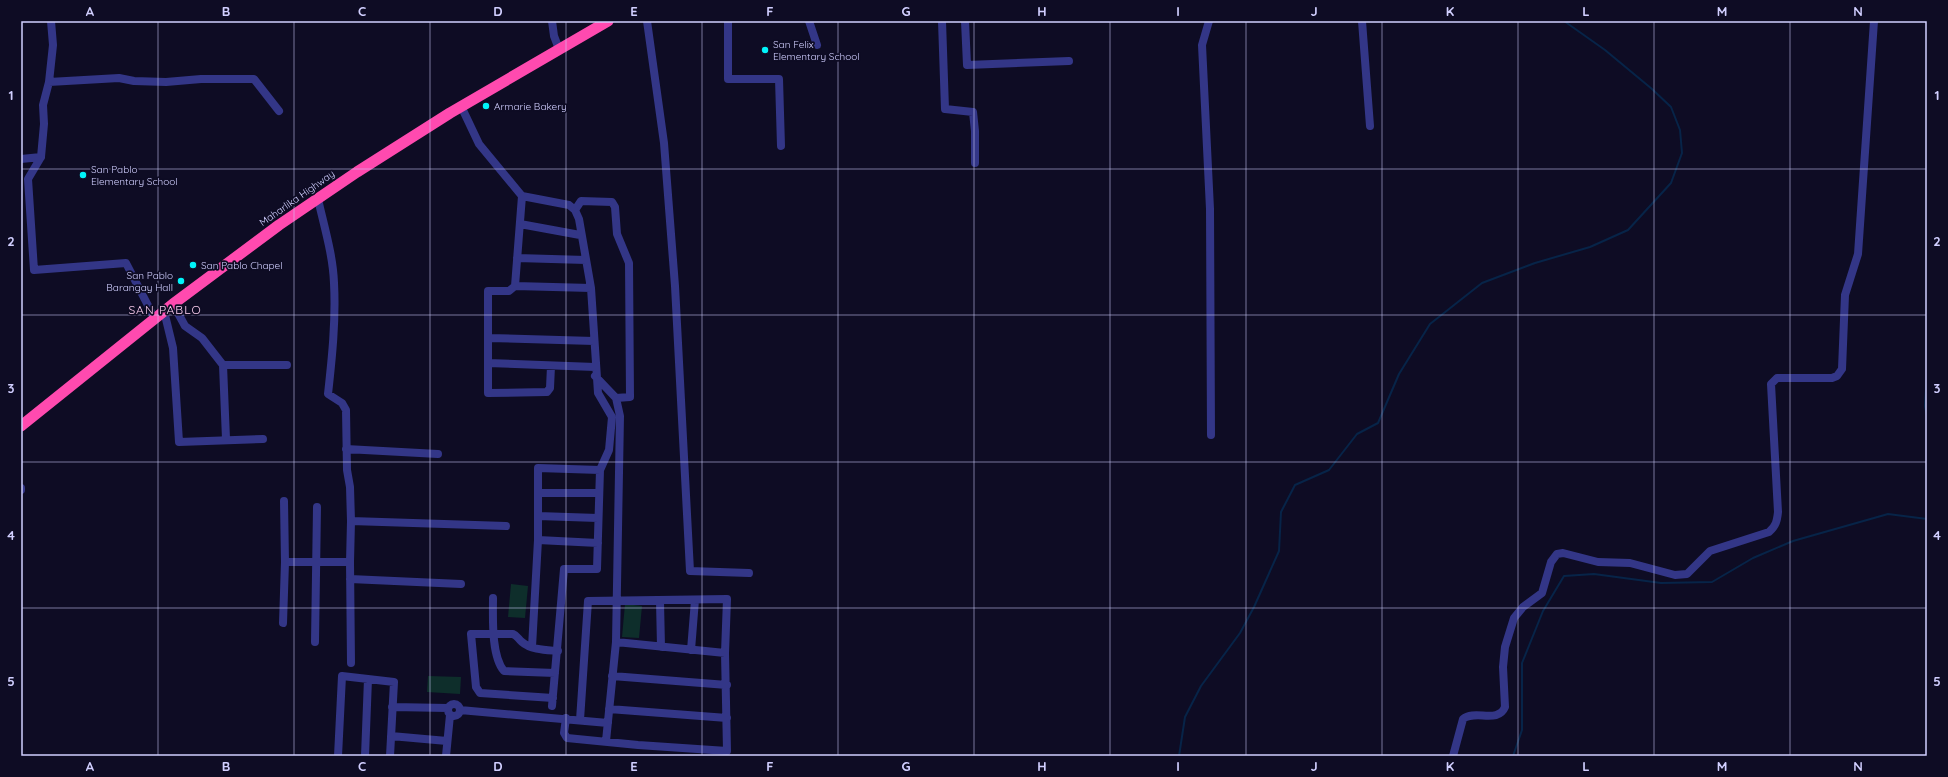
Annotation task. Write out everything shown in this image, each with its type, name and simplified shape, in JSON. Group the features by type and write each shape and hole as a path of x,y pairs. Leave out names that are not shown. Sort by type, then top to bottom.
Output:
{"highway":[{"name":"Maharlika Highway","path":"21,426 164,311 228,262 357,172 461,106 608,21"}],"street":[{"path":"51,21 52,45 49,82 43,105 44,124 41,157 28,179 34,270 126,262 154,319"},
{"path":"552,21 554,36 559,49"},
{"path":"647,21 664,143 676,286 690,571 749,573"},
{"path":"728,21 728,79 779,80 781,146"},
{"path":"809,21 817,45"},
{"path":"942,21 945,109 973,112 975,131 975,163"},
{"path":"965,21 967,65 1069,61"},
{"path":"1209,21 1202,45 1210,209 1210,435"},
{"path":"1362,21 1370,126"},
{"path":"1453,756 1463,719 1467,716 1473,715 1498,715 1503,711 1505,707 1503,666 1505,647 1514,618 1523,607 1542,593 1551,562 1557,554 1563,553 1598,562 1630,562 1682,576 1687,574 1710,551 1769,532 1774,528 1777,522 1778,512 1772,384 1777,378 1832,378 1837,376 1842,369 1845,295 1858,254 1874,21"},
{"path":"49,82 120,78 134,81 166,82 201,79 254,79 279,111"},
{"path":"461,106 479,144 522,196 570,205 575,210 591,288 595,376 598,393 612,417 609,450 600,470 597,569 564,569 552,706"},
{"path":"21,159 41,157"},
{"path":"515,286 522,196"},
{"path":"318,199 329,246 334,282 334,335 328,394 342,404 346,410 346,449 351,521 351,663"},
{"path":"575,210 581,202 612,202 615,207 617,234 628,263 630,396 616,398"},
{"path":"520,224 580,235"},
{"path":"517,258 586,260"},
{"path":"551,366 550,388 547,392 488,393 488,291 509,291 515,286 591,288"},
{"path":"173,304 185,326 202,338 222,365 226,439"},
{"path":"164,311 173,348 179,442 226,439 263,439"},
{"path":"488,338 594,341"},
{"path":"488,363 595,367"},
{"path":"222,365 287,365"},
{"path":"595,376 616,398 620,416 616,642 606,741"},
{"path":"346,449 438,454"},
{"path":"532,647 538,540 538,468 600,470"},
{"path":"538,492 599,493"},
{"path":"283,623 286,562 284,501"},
{"path":"315,642 317,507"},
{"path":"538,516 598,518"},
{"path":"351,521 506,526"},
{"path":"538,540 598,543"},
{"path":"286,562 350,562"},
{"path":"350,579 461,584"},
{"path":"493,598 494,635 499,665 504,670 555,673"},
{"path":"566,718 564,733 567,738 727,751 727,599 617,602 588,601 580,720"},
{"path":"691,650 695,600"},
{"path":"660,601 661,647"},
{"path":"553,698 480,693 476,687 471,634 513,634 518,636 522,642 532,647 558,651"},
{"path":"616,642 726,652"},
{"path":"338,756 342,676 394,682 390,756"},
{"path":"612,676 727,685"},
{"path":"365,756 368,680"},
{"path":"446,756 449,712 454,704 458,706 460,710 566,718 608,723"},
{"path":"392,707 449,712"},
{"path":"609,709 727,718"},
{"path":"391,736 447,741"}],"green space":[{"path":"511,584 528,586 525,618 508,617"},
{"path":"625,604 642,606 639,638 622,637"},
{"path":"428,676 461,677 460,694 427,692"}],"waterway":[{"path":"1179,756 1185,717 1201,686 1240,633 1254,607 1279,551 1281,512 1295,485 1329,470 1357,434 1378,423 1399,374 1430,324 1482,283 1535,263 1590,247 1628,230 1671,183 1682,153 1680,130 1671,107 1652,89 1605,50 1564,21"},
{"path":"1927,374 1925,406 1927,416"},
{"path":"1513,756 1522,730 1522,663 1543,611 1564,576 1594,574 1661,583 1712,582 1753,558 1793,541 1888,514 1927,519"}],"place":[{"name":"San Felix Elementary School","path":"765,50"},
{"name":"Armarie Bakery","path":"486,106"},
{"name":"San Pablo Elementary School","path":"83,175"},
{"name":"San Pablo Chapel","path":"193,265"},
{"name":"San Pablo Barangay Hall","path":"181,281"}],"district":[{"name":"SAN PABLO","path":"165,309"}]}
